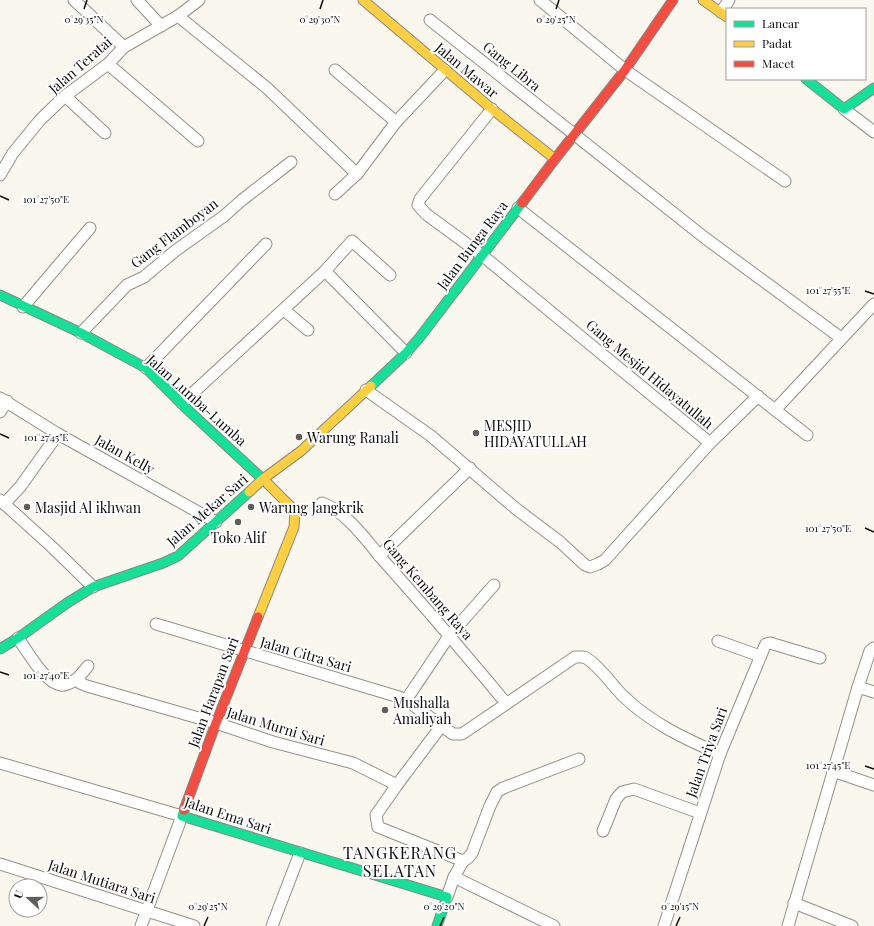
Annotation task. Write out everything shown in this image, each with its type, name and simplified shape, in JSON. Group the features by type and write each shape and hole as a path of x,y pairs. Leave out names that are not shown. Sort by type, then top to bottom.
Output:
{"street":[{"path":"74,0 124,47"},
{"path":"137,0 161,26"},
{"name":"Jalan Teratai","path":"0,175 14,153 40,120 65,96 108,64 124,47 178,16 199,0"},
{"name":"Jalan Mawar","path":"363,0 445,70 554,159"},
{"path":"540,0 625,70 785,181"},
{"name":"Jalan Bunga Raya","path":"263,479 301,451 406,353 420,337 483,256 554,159 625,70 673,0"},
{"path":"703,0 724,14"},
{"path":"178,16 267,88 357,174"},
{"name":"Gang Libra","path":"430,20 706,238 841,338"},
{"path":"108,64 198,141"},
{"path":"336,70 396,122"},
{"path":"335,194 357,174 396,122 445,70"},
{"path":"807,80 874,132"},
{"path":"844,108 874,88"},
{"path":"65,96 105,133"},
{"name":"Gang Mesjid Hidayatullah","path":"366,390 431,436 515,508 560,542 585,565 590,567 605,560 710,443 483,256 426,214 418,205 418,203 492,109"},
{"name":"Gang Flamboyan","path":"80,333 127,286 144,277 175,251 224,216 291,162"},
{"path":"518,208 807,436"},
{"path":"24,307 90,228"},
{"path":"182,403 325,271 352,241 390,275"},
{"path":"146,368 266,244"},
{"path":"325,271 406,353"},
{"name":"Jalan Lumba-Lumba","path":"0,295 80,333 146,368 263,479"},
{"path":"775,410 874,304"},
{"path":"284,310 308,330"},
{"path":"710,443 758,396"},
{"path":"0,412 4,400"},
{"name":"Jalan Kelly","path":"4,400 58,434 216,522"},
{"path":"58,434 20,486 2,502 51,546 93,587"},
{"path":"379,556 470,468"},
{"name":"Jalan Mekar Sari","path":"0,649 93,587 164,563 178,556 263,479"},
{"name":"Jalan Harapan Sari","path":"141,926 216,723 294,527 295,511 263,479"},
{"name":"Gang Kembang Raya","path":"322,503 333,507 345,517 506,703"},
{"path":"406,700 449,636 494,585"},
{"name":"Jalan Citra Sari","path":"156,624 406,700 453,734 462,734 506,703"},
{"path":"18,638 43,674 61,685 68,684 78,678 88,666"},
{"path":"718,642 760,656"},
{"name":"Jalan Triya Sari","path":"664,926 720,754 766,644 770,643 820,658"},
{"path":"788,926 858,687 870,651 874,648"},
{"path":"506,703 574,657 583,657 591,661 623,697 653,721 684,739 720,754"},
{"name":"Jalan Murni Sari","path":"78,678 80,683 87,686 216,723 273,742 354,763 397,785"},
{"path":"858,687 874,692"},
{"path":"442,725 376,814 378,827 463,861"},
{"path":"437,926 454,877 463,861 472,853 497,792 507,786 579,759"},
{"name":"Jalan Ema Sari","path":"0,763 182,816 300,854 447,897"},
{"path":"833,771 874,785"},
{"path":"603,831 616,799 622,792 634,790 700,813"},
{"path":"272,926 300,854"},
{"name":"Jalan Mutiara Sari","path":"0,864 194,926"},
{"path":"454,877 554,926"},
{"path":"794,903 852,926"}],"traffic: fast":[{"path":"807,80 844,109 874,88"},
{"path":"371,386 406,353 420,337 522,203"},
{"path":"0,295 81,333 146,368 188,410 268,484"},
{"path":"0,649 93,587 163,563 178,556 249,492"},
{"path":"184,810 182,816 447,897 437,926"}],"traffic: slow":[{"path":"363,0 492,109 555,159"},
{"path":"703,0 726,16"},
{"path":"249,492 263,479 301,451 371,386"},
{"path":"258,617 294,527 295,511 268,484"}],"traffic: jam":[{"path":"522,203 625,70 673,0"},
{"path":"184,810 216,723 258,617"}],"place":[{"name":"MESJID HIDAYATULLAH","path":"476,433"},
{"name":"Warung Ranali","path":"299,437"},
{"name":"Masjid Al ikhwan","path":"27,507"},
{"name":"Warung Jangkrik","path":"251,507"},
{"name":"Toko Alif","path":"238,522"},
{"name":"Mushalla Amaliyah","path":"385,710"}],"district":[{"name":"TANGKERANG SELATAN","path":"400,861"}]}
